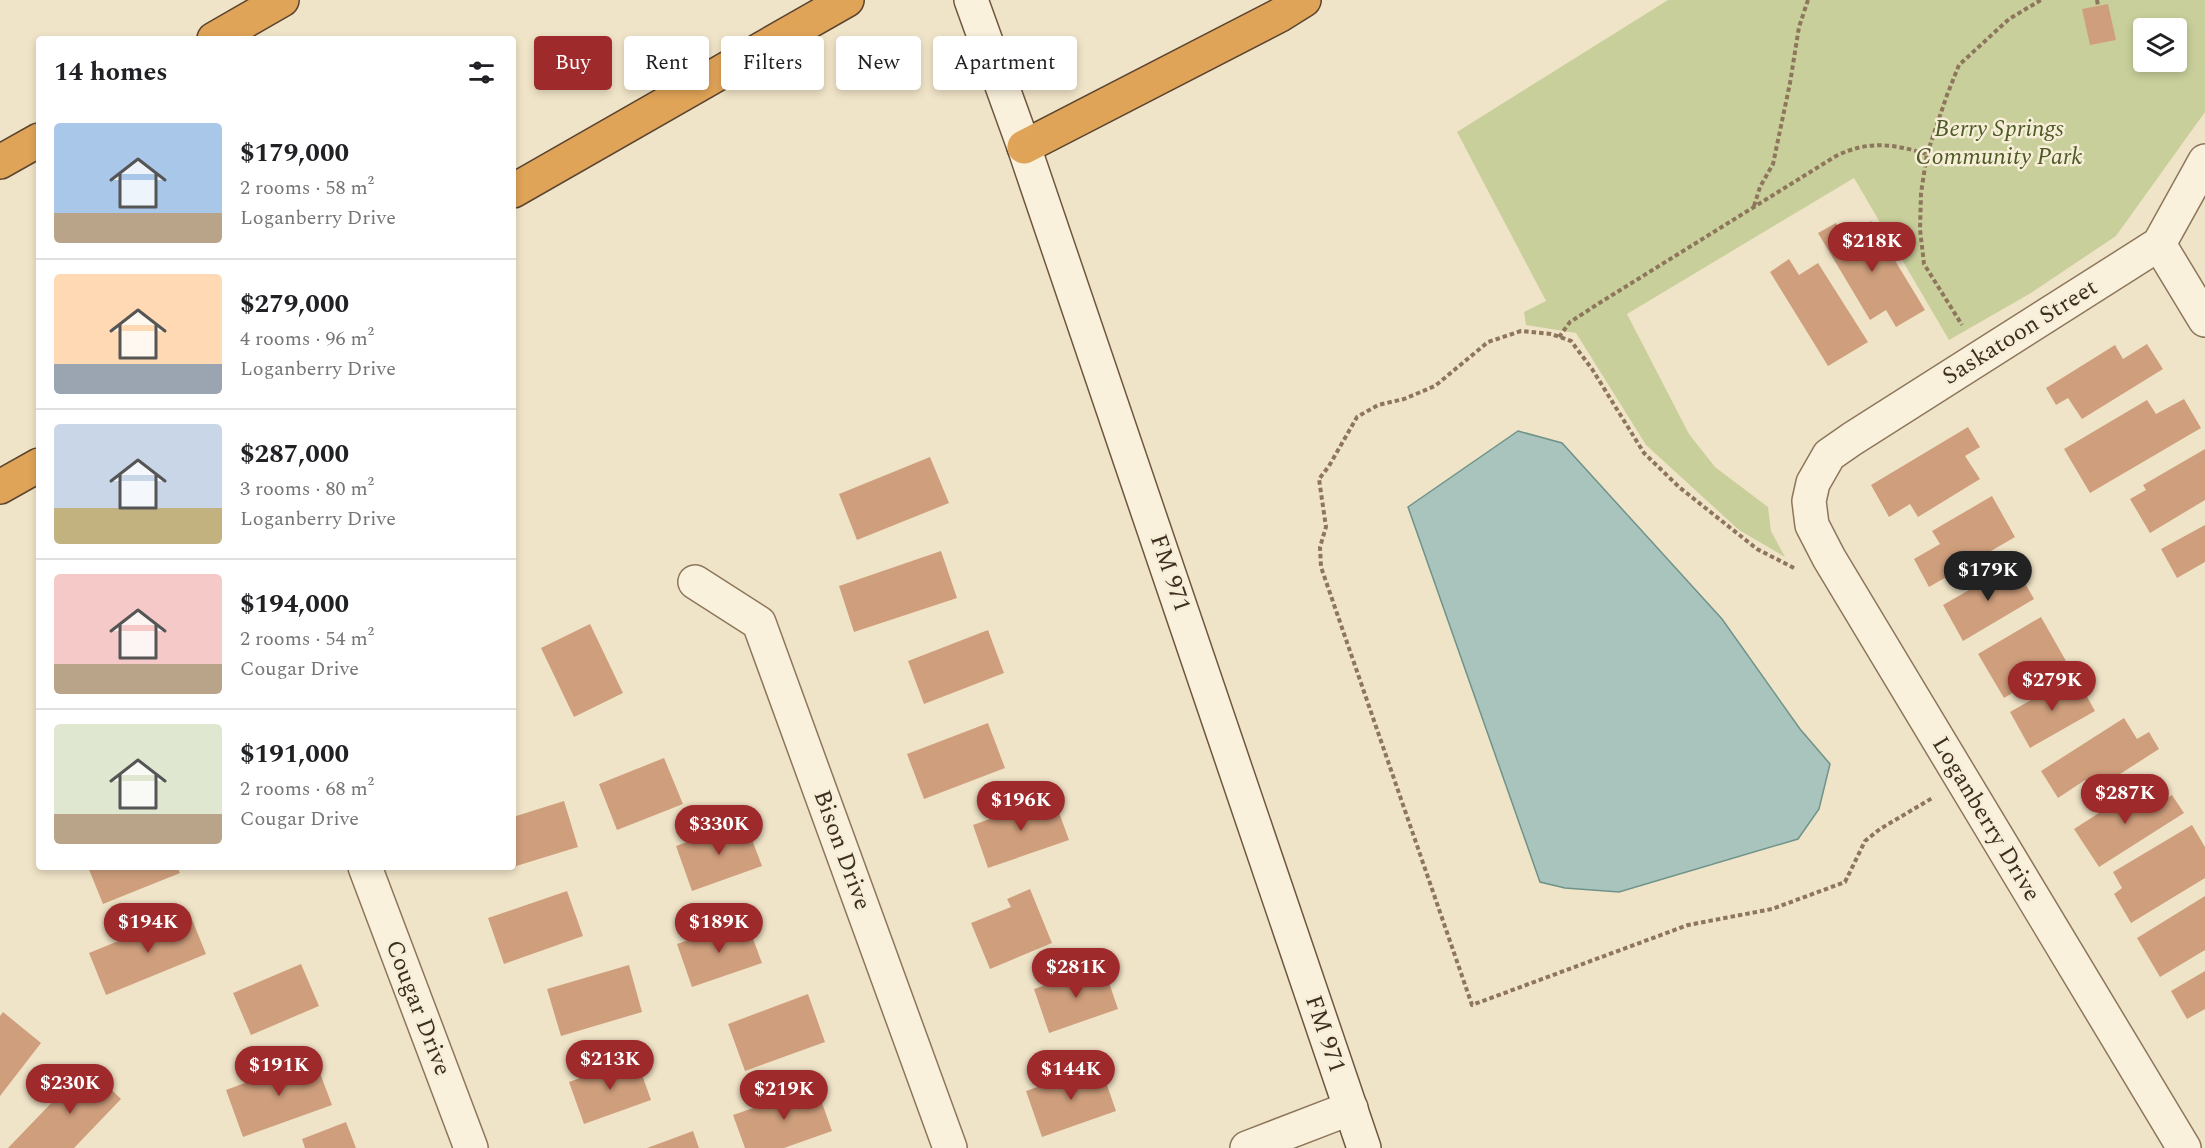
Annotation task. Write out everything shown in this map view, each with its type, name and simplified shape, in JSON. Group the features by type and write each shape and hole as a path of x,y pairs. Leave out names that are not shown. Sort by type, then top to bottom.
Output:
{"highway":[{"path":"219,36 282,0"},
{"path":"516,189 846,0"},
{"path":"1024,147 1280,15 1304,0"},
{"path":"0,162 36,142"},
{"path":"0,487 36,467"}],"street":[{"name":"FM 971","path":"971,0 1024,147 1364,1148"},
{"name":"Saskatoon Street","path":"1813,483 1829,455 1852,439 2159,244 2205,161"},
{"path":"2159,244 2205,320"},
{"name":"Loganberry Drive","path":"1813,483 1809,501 1812,525 1828,558 2184,1148"},
{"name":"Bison Drive","path":"695,582 759,623 950,1148"},
{"name":"Cougar Drive","path":"366,870 471,1148"},
{"path":"1247,1148 1351,1108"}],"path":[{"path":"1754,207 1760,187 1773,164 1799,27 1808,0"},
{"path":"1962,324 1924,264 1921,211 1927,154 1943,104 1959,65 2009,19 2041,0"},
{"path":"2097,0 2098,6"},
{"path":"1559,337 1570,322 1836,156 1857,146 1901,146 1927,154"},
{"path":"1799,570 1757,549 1672,480 1644,453 1592,369 1571,341 1521,331 1488,342 1435,386 1404,399 1378,405 1357,417 1319,479 1326,527 1320,547 1321,567 1472,1005 1688,925 1773,909 1845,882 1865,841 1880,829 1935,796"}],"green space":[{"name":"Berry Springs Community Park","path":"1668,0 2205,0 2205,112 2116,236 2031,293 1949,340 1854,178 1627,314 1689,434 1715,467 1768,507 1771,531 1785,557 1739,530 1646,445 1576,333 1526,325 1524,312 1546,301 1457,132"}],"water":[{"path":"1518,431 1562,443 1722,619 1800,729 1830,764 1819,809 1798,839 1619,892 1565,888 1540,882 1408,507"}],"building":[{"path":"2108,4 2116,40 2090,45 2082,9"},
{"path":"1871,221 1925,310 1896,327 1886,310 1870,320 1818,233 1836,223 1844,237"},
{"path":"1789,259 1799,275 1818,263 1868,342 1828,366 1770,272"},
{"path":"2147,344 2163,369 2082,419 2068,398 2056,405 2046,388 2115,345 2123,359"},
{"path":"2184,399 2201,428 2090,493 2064,449 2147,400 2156,414"},
{"path":"1968,427 1980,447 1965,456 1980,479 1918,517 1910,504 1889,517 1871,485"},
{"path":"2205,449 2205,500 2150,533 2130,499 2146,490 2143,485"},
{"path":"930,457 949,503 857,540 839,494"},
{"path":"1992,496 2015,537 1929,587 1914,559 1940,544 1932,531"},
{"path":"2205,525 2205,562 2177,578 2161,549"},
{"path":"941,551 957,598 854,632 839,586"},
{"path":"2014,564 2034,599 1963,641 1943,605"},
{"path":"2041,617 2066,661 2004,698 1978,654"},
{"path":"590,624 623,693 574,717 541,648"},
{"path":"988,630 1004,673 924,704 908,661"},
{"path":"2075,675 2095,711 2030,748 2010,712"},
{"path":"2124,718 2137,739 2149,732 2159,749 2092,792 2085,780 2058,798 2041,771"},
{"path":"988,723 1005,768 924,799 907,754"},
{"path":"664,758 683,804 617,830 599,784"},
{"path":"2141,786 2154,807 2172,795 2184,813 2099,867 2074,829"},
{"path":"1053,796 1069,840 988,868 973,825"},
{"path":"564,801 578,847 516,866 516,816"},
{"path":"745,821 762,866 692,891 676,846"},
{"path":"2192,825 2205,847 2205,878 2131,923 2114,894 2122,888 2113,872"},
{"path":"89,870 178,870 180,873 103,904"},
{"path":"1030,889 1052,943 990,969 971,923 1011,907 1007,899"},
{"path":"567,891 583,936 504,964 488,918"},
{"path":"2205,896 2205,950 2160,977 2137,938"},
{"path":"189,912 206,954 106,995 89,953"},
{"path":"746,920 762,963 692,987 677,944"},
{"path":"301,964 319,1006 251,1035 233,993"},
{"path":"629,965 642,1012 561,1036 547,989"},
{"path":"1103,965 1118,1009 1049,1033 1034,989"},
{"path":"2205,971 2205,1009 2187,1019 2171,991"},
{"path":"808,994 825,1042 745,1071 728,1024"},
{"path":"3,1012 41,1043 0,1096 0,1016"},
{"path":"314,1057 332,1105 243,1137 226,1090"},
{"path":"636,1058 651,1100 584,1124 569,1082"},
{"path":"1100,1065 1116,1111 1042,1137 1026,1091"},
{"path":"87,1066 121,1099 74,1148 8,1148"},
{"path":"816,1086 832,1131 784,1148 745,1148 733,1115"},
{"path":"346,1122 356,1148 305,1148 302,1139"},
{"path":"693,1131 699,1148 647,1148"}]}
